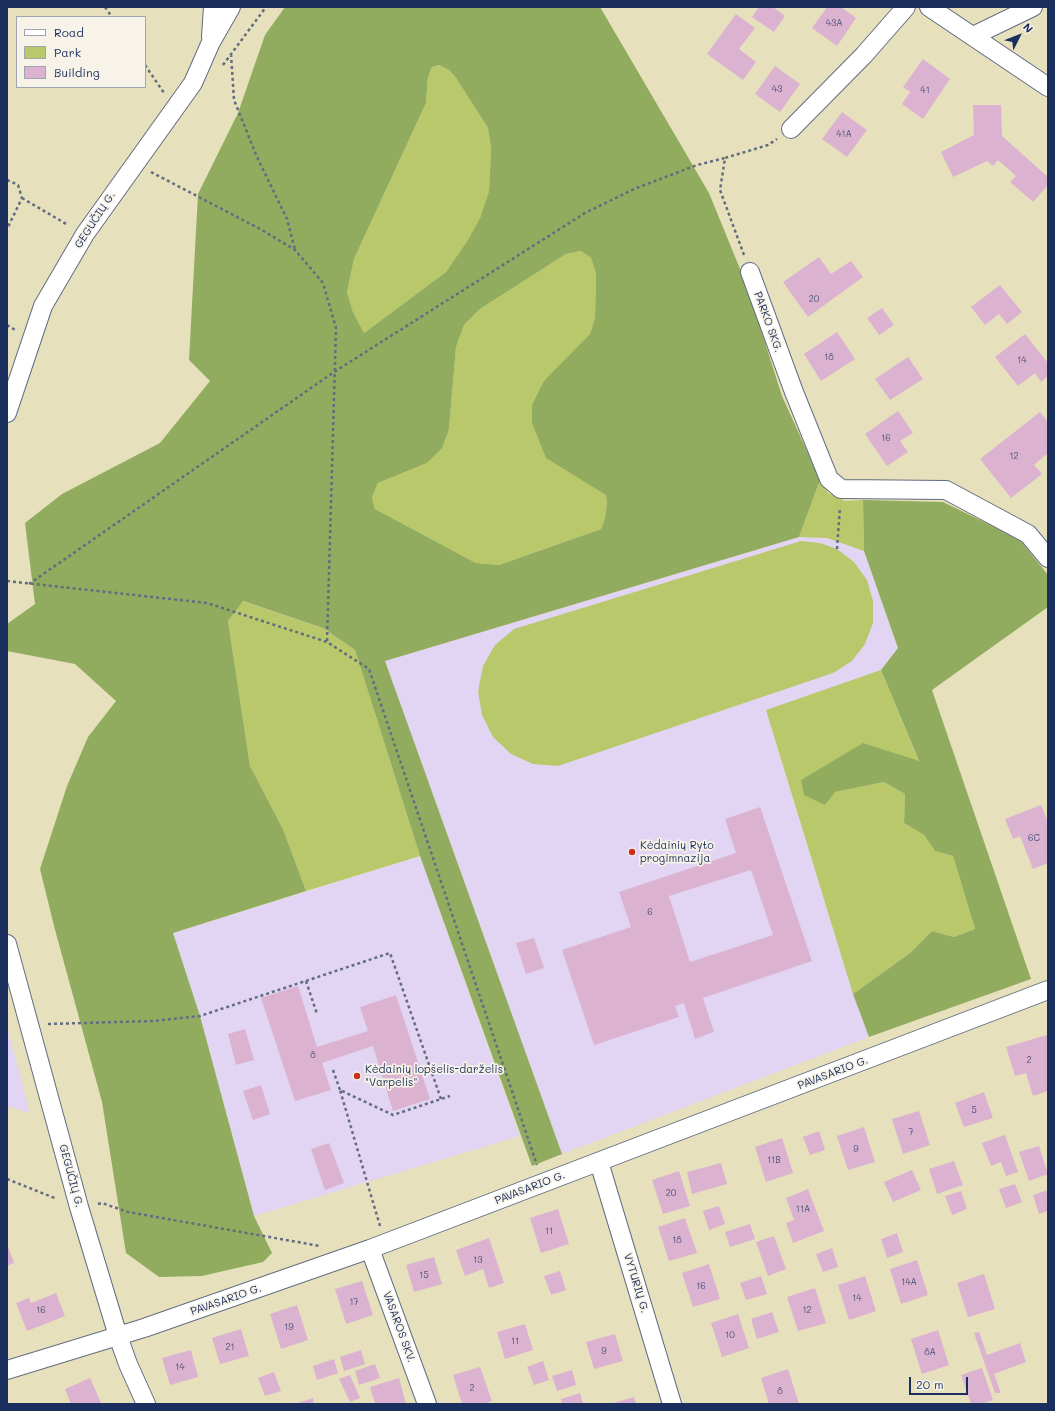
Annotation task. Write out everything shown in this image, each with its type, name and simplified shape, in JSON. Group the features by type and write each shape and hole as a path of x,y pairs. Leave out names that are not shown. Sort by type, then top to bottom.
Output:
{"street":[{"path":"211,42 213,7"},
{"path":"211,42 231,7"},
{"path":"791,129 864,55 906,7"},
{"path":"929,7 1048,87"},
{"path":"973,36 1033,7"},
{"name":"GEGUČIŲ G.","path":"7,413 44,306 85,234 193,83 211,42"},
{"name":"PARKO SKG.","path":"750,272 794,392 829,479 841,489"},
{"path":"841,489 946,490 1028,534 1048,558"},
{"name":"GEGUČIŲ G.","path":"7,944 79,1207 118,1336 128,1364 146,1404"},
{"name":"PAVASARIO G.","path":"7,1370 118,1336 378,1247 1048,991"},
{"name":"VYTURIŲ G.","path":"599,1162 672,1404"},
{"name":"VASAROS SKV.","path":"378,1247 427,1404"}],"path":[{"path":"105,7 111,16"},
{"path":"222,66 266,7"},
{"path":"231,54 234,100 257,157 287,219 295,250"},
{"path":"29,584 334,372 585,213 634,189 697,165 768,145 791,129"},
{"path":"725,158 720,190 750,272"},
{"path":"145,169 262,230 295,250 323,283 336,328 326,642"},
{"path":"7,180 18,185 22,198 7,229"},
{"path":"22,198 85,234"},
{"path":"837,549 841,489"},
{"path":"7,581 207,603 326,642 369,669 544,1184"},
{"path":"29,1024 153,1021 200,1016 390,954 441,1099"},
{"path":"306,981 317,1014"},
{"path":"334,1070 378,1247"},
{"path":"340,1090 393,1115 450,1096"},
{"path":"7,1179 79,1207 102,1203 128,1212 319,1245 349,1257"}],"shaded area":[{"name":"Kėdainių Ryto progimnazija","path":"799,537 827,538 864,551 898,649 881,670 766,711 853,994 869,1037 562,1154 385,661"},
{"name":"Kėdainių lopšelis-darželis \"Varpelis\"","path":"420,856 520,1136 254,1216 200,1016 173,933"},
{"path":"7,1026 30,1113 7,1106"}],"green space":[{"path":"285,7 600,7 709,193 747,286 782,396 820,480 799,537 385,661 562,1154 532,1166 420,856 355,650 323,628 243,601 228,621 250,766 283,829 306,891 173,933 200,1016 254,1216 272,1253 263,1262 202,1276 159,1277 126,1253 102,1102 40,869 67,786 88,737 116,701 75,664 7,651 7,624 35,604 25,523 62,494 160,443 210,381 189,360 198,194 238,113 265,35","holes":["439,65 449,70 456,78 488,128 491,148 489,191 480,218 468,240 446,272 364,333 353,312 347,292 354,259 426,103 428,77 432,67","581,251 591,258 596,273 595,318 590,334 544,381 532,405 532,423 546,458 606,495 607,503 605,518 601,529 499,565 476,563 375,509 372,497 378,483 427,463 442,448 449,429 456,347 464,325 480,309 566,254"]},
{"path":"439,65 449,70 456,78 488,128 491,148 489,191 480,218 468,241 446,272 364,333 353,312 347,292 354,259 426,103 428,77 432,67"},
{"path":"581,251 591,258 596,272 595,318 590,334 571,355 588,483 606,495 607,503 605,518 601,529 499,565 476,563 375,509 372,497 378,483 427,463 449,429 456,347 464,325 480,309 566,254"},
{"path":"820,480 828,493 845,501 863,500 864,551 827,538 799,537"},
{"path":"863,500 943,502 1019,539 1048,575 1048,607 932,690 1031,979 869,1037 853,994 910,953 932,931 954,937 975,929 953,856 935,851 924,835 904,823 905,794 884,782 835,792 825,805 804,795 801,780 863,743 919,761 881,670 898,648 864,551"},
{"path":"801,541 820,543 837,549 854,562 867,580 873,601 873,623 865,644 852,661 833,673 558,766 533,764 511,754 493,737 482,715 478,691 483,666 495,645 514,629"},
{"path":"242,601 323,628 355,650 420,856 306,891 283,829 250,766 228,621"},
{"path":"881,670 919,762 835,792 884,782 905,794 904,823 924,835 935,851 953,856 975,929 954,937 932,931 910,953 853,994 766,710"}],"building":[{"path":"759,7 773,7 785,16 774,32 752,17"},
{"path":"827,7 841,7 856,18 837,46 812,28"},
{"path":"736,14 755,28 739,49 756,62 743,80 707,54"},
{"path":"923,59 950,79 923,119 902,104 910,92 903,87"},
{"path":"775,66 800,84 780,112 755,94"},
{"path":"973,105 1001,105 1002,136 1048,177 1048,185 1033,202 1010,182 1016,176 998,160 993,166 987,161 953,177 941,152 974,135"},
{"path":"842,112 867,130 847,157 822,139"},
{"path":"819,257 831,274 851,261 863,277 808,317 783,282"},
{"path":"1000,285 1022,312 1007,324 999,314 985,325 971,307"},
{"path":"882,308 894,325 879,335 867,318"},
{"path":"837,332 855,359 821,381 804,354"},
{"path":"1025,334 1048,363 1048,376 1041,382 1035,373 1018,386 995,357"},
{"path":"908,357 923,379 890,400 875,379"},
{"path":"898,411 913,433 900,441 908,452 887,466 865,434"},
{"path":"1040,412 1048,422 1048,453 1034,465 1042,474 1011,498 980,459"},
{"path":"1041,805 1048,822 1048,863 1033,869 1020,836 1013,839 1005,819"},
{"path":"760,807 812,961 703,998 714,1032 695,1039 684,1003 675,1006 679,1017 594,1045 562,950 631,927 619,892 736,853 725,819","holes":["751,870 773,935 690,962 669,896"]},
{"path":"534,938 544,968 526,974 516,943"},
{"path":"298,986 317,1047 368,1031 360,1007 396,995 430,1099 393,1111 373,1046 322,1063 331,1090 295,1101 261,998"},
{"path":"245,1029 254,1060 236,1065 228,1034"},
{"path":"1047,1035 1048,1091 1033,1096 1026,1073 1015,1076 1006,1047"},
{"path":"261,1085 270,1114 253,1120 243,1091"},
{"path":"984,1092 993,1118 964,1127 955,1103"},
{"path":"919,1111 930,1145 903,1154 892,1119"},
{"path":"864,1127 875,1162 848,1170 837,1136"},
{"path":"819,1131 825,1150 810,1155 803,1137"},
{"path":"1005,1135 1018,1172 1006,1176 1001,1162 991,1166 982,1143"},
{"path":"782,1138 793,1173 766,1182 755,1147"},
{"path":"329,1143 344,1183 325,1190 311,1149"},
{"path":"1039,1146 1048,1174 1029,1181 1019,1152"},
{"path":"954,1161 963,1185 937,1194 929,1169"},
{"path":"721,1163 727,1184 692,1194 687,1172"},
{"path":"912,1170 921,1190 893,1202 884,1182"},
{"path":"679,1171 690,1206 663,1214 652,1180"},
{"path":"1015,1184 1022,1202 1006,1208 999,1189"},
{"path":"808,1189 824,1231 793,1243 786,1223 794,1220 786,1198"},
{"path":"1048,1190 1048,1211 1039,1214 1033,1195"},
{"path":"961,1191 967,1209 952,1215 945,1196"},
{"path":"719,1206 725,1224 709,1230 703,1211"},
{"path":"558,1209 569,1244 541,1253 530,1218"},
{"path":"685,1218 697,1253 669,1261 658,1227"},
{"path":"750,1224 755,1239 730,1247 725,1232"},
{"path":"897,1233 903,1252 887,1258 881,1239"},
{"path":"774,1236 786,1269 768,1276 756,1242"},
{"path":"489,1238 504,1283 489,1288 483,1269 465,1276 456,1250"},
{"path":"7,1244 14,1263 7,1266"},
{"path":"832,1248 838,1267 823,1272 816,1254"},
{"path":"434,1257 442,1284 414,1292 406,1265"},
{"path":"917,1260 928,1295 901,1304 890,1269"},
{"path":"709,1264 720,1299 693,1307 682,1273"},
{"path":"560,1271 566,1290 551,1295 544,1276"},
{"path":"984,1274 995,1309 968,1317 957,1283"},
{"path":"761,1276 767,1294 746,1300 740,1283"},
{"path":"865,1276 876,1311 849,1320 838,1285"},
{"path":"362,1281 373,1315 346,1324 335,1289"},
{"path":"815,1288 826,1323 798,1331 787,1297"},
{"path":"56,1293 65,1316 27,1331 16,1303 29,1298 31,1303"},
{"path":"297,1305 308,1340 281,1349 270,1314"},
{"path":"772,1312 779,1332 757,1339 751,1319"},
{"path":"738,1314 749,1348 722,1357 711,1323"},
{"path":"525,1324 533,1350 505,1359 497,1332"},
{"path":"241,1329 249,1356 220,1364 212,1338"},
{"path":"938,1330 949,1365 922,1374 911,1339"},
{"path":"979,1332 987,1355 1020,1343 1026,1362 994,1374 1001,1393 995,1393 974,1333"},
{"path":"615,1334 623,1361 594,1369 586,1342"},
{"path":"191,1350 198,1377 170,1385 162,1358"},
{"path":"361,1350 365,1364 344,1371 340,1357"},
{"path":"334,1359 338,1373 317,1380 313,1366"},
{"path":"543,1361 549,1380 534,1385 527,1367"},
{"path":"375,1364 380,1378 359,1385 355,1371"},
{"path":"480,1367 492,1401 483,1404 462,1404 453,1375"},
{"path":"982,1368 993,1400 981,1404 971,1404 961,1375"},
{"path":"788,1369 799,1404 769,1404 761,1378"},
{"path":"572,1370 576,1385 557,1391 552,1376"},
{"path":"274,1372 281,1391 265,1396 258,1378"},
{"path":"350,1375 360,1398 350,1402 339,1379"},
{"path":"90,1378 101,1403 71,1404 65,1389"},
{"path":"399,1378 406,1404 375,1404 370,1387"},
{"path":"580,1393 583,1404 562,1404 561,1399"},
{"path":"634,1397 636,1404 610,1404"},
{"path":"313,1398 314,1404 295,1404"}],"place":[{"name":"Kėdainių Ryto progimnazija","path":"632,852"},
{"name":"Kėdainių lopšelis-darželis \"Varpelis\"","path":"357,1076"}]}
